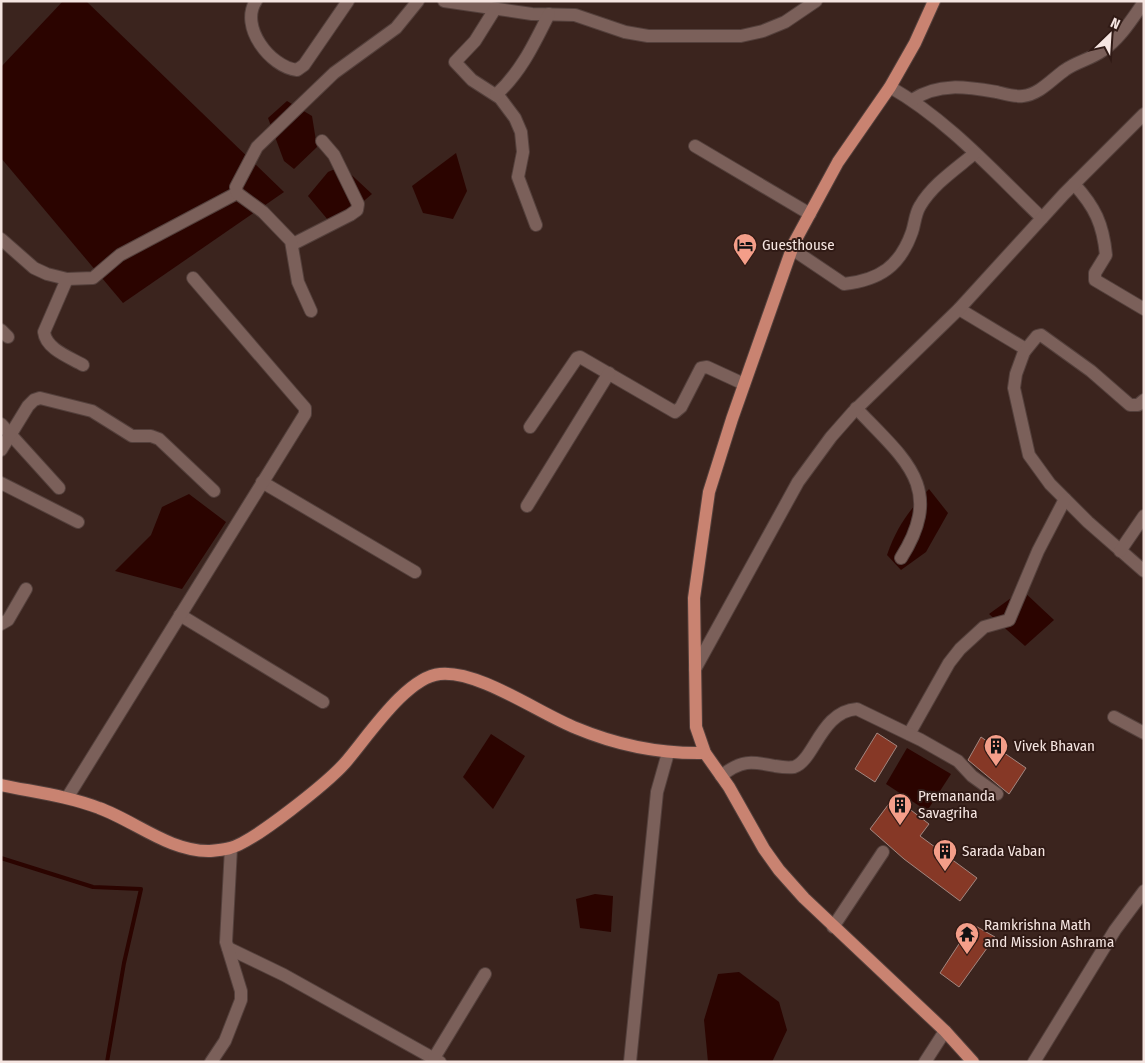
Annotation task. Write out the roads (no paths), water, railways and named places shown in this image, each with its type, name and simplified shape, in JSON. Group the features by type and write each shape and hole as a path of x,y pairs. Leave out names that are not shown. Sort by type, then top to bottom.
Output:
{"main road":[{"path":"934,1 915,43 890,87 838,162 792,249 744,384 709,492 703,523 694,598 696,727 705,753 779,870 833,927 945,1031 973,1062"},
{"path":"1,784 67,798 101,808 178,845 195,850 231,848 248,840 320,787 344,764 396,702 424,679 438,674 452,673 476,681 583,731 634,747 668,753 705,753"}],"street":[{"path":"256,1 252,8 251,16 257,39 276,60 289,69 297,70 304,65 348,1"},
{"path":"311,311 298,282 293,244 263,212 237,193 236,186 257,147 334,73 396,28 418,1"},
{"path":"444,1 532,14 555,13 584,17 625,32 659,36 741,36 785,22 816,1"},
{"path":"496,95 521,68 555,13 567,1"},
{"path":"912,100 928,91 942,87 968,88 1024,96 1040,90 1066,69 1102,52 1115,40 1144,2"},
{"path":"495,9 476,41 454,62 472,80 496,95 516,118 521,132 524,152 518,177 536,225"},
{"path":"890,87 912,100 975,153 1042,218"},
{"path":"695,669 798,482 831,437 856,408 960,310 996,272 1042,218 1144,114"},
{"path":"293,244 357,210 358,204 334,155 322,141"},
{"path":"695,146 810,214"},
{"path":"792,249 844,284 882,273 892,267 903,252 912,231 915,216 928,194 938,183 975,153"},
{"path":"1074,184 1096,212 1102,227 1106,255 1095,273 1095,280 1144,309"},
{"path":"1,239 34,268 67,279 93,278 120,255 237,193"},
{"path":"67,798 305,414 305,408 193,278"},
{"path":"67,279 44,332 50,345 83,365"},
{"path":"960,310 1019,344 1024,348 1024,352"},
{"path":"1144,400 1138,405 1130,405 1091,372 1041,335 1024,352 1016,374 1014,388 1029,455 1039,470 1065,499 1144,571"},
{"path":"530,426 577,358 584,358 675,412 681,407 702,368 707,367 744,384"},
{"path":"527,506 609,373"},
{"path":"1,450 34,400 40,398 92,411 127,434 151,436 164,442 214,491"},
{"path":"856,408 901,456 917,482 922,495 916,532 901,558"},
{"path":"1,424 60,488"},
{"path":"262,482 415,572"},
{"path":"1,483 78,522"},
{"path":"909,734 949,663 960,649 984,627 1009,620 1038,551 1065,499"},
{"path":"1120,551 1144,516"},
{"path":"1,624 8,620 26,589"},
{"path":"180,615 322,702"},
{"path":"721,776 734,766 745,762 785,768 801,763 828,725 839,715 857,709 909,734 958,761 972,776 997,794"},
{"path":"1114,717 1144,733"},
{"path":"630,1062 657,792 668,753"},
{"path":"211,1062 224,1041 241,1000 241,991 228,948 225,926 231,848"},
{"path":"833,927 883,852"},
{"path":"1034,1062 1115,930 1144,891"},
{"path":"228,948 284,975 437,1060 485,974"},
{"path":"925,1062 945,1031"}],"waterway":[{"path":"1,858 93,887 141,889 124,963 107,1062"}],"place":[{"name":"Guesthouse","path":"745,266"},
{"name":"Vivek Bhavan","path":"996,767"},
{"name":"Premananda Savagriha","path":"900,826"},
{"name":"Sarada Vaban","path":"945,872"},
{"name":"Ramkrishna Math and Mission Ashrama","path":"967,955"}]}
